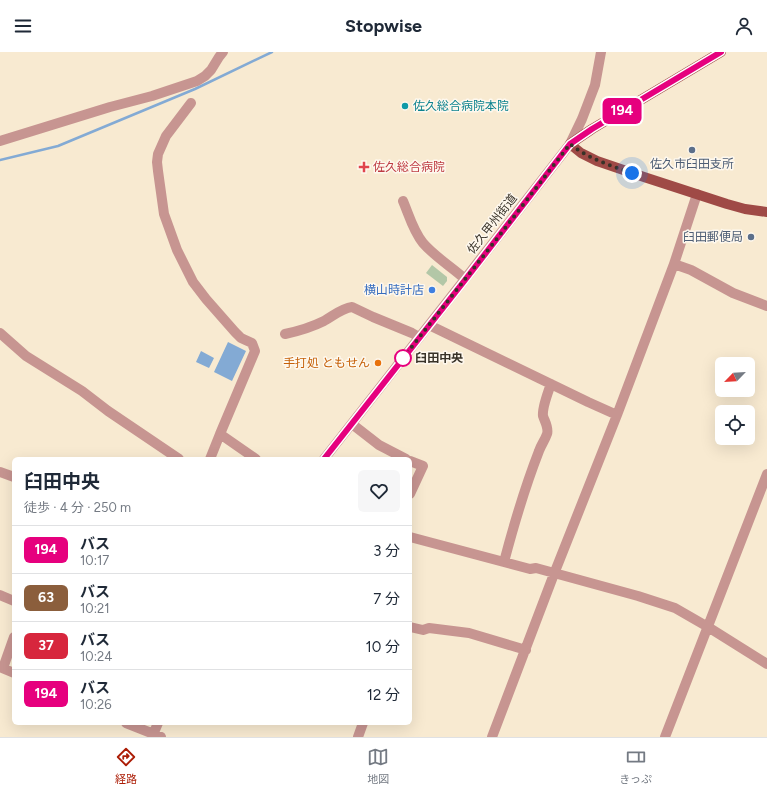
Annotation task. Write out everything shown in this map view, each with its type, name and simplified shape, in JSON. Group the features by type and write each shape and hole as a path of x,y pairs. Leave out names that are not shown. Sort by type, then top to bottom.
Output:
{"main road":[{"name":"佐久甲州街道","path":"570,144 592,129 721,52"},
{"path":"570,144 581,153 597,161 736,207 767,212"}],"street":[{"path":"0,141 110,107 152,96 197,81 211,70 223,52"},
{"path":"570,144 582,119 595,85 601,52"},
{"path":"190,103 166,136 158,154 157,162 164,214 177,250 193,282 235,332 241,338 252,343 254,351 211,457"},
{"name":"佐久甲州街道","path":"326,457 570,144"},
{"path":"492,737 617,415 674,264 697,194"},
{"path":"403,201 415,230 423,243 465,280"},
{"path":"674,264 691,270 733,293 767,306"},
{"path":"285,334 307,329 346,308 352,307 420,337"},
{"path":"429,325 617,415"},
{"path":"0,334 26,356 82,391 108,411 176,457"},
{"path":"504,562 522,498 539,449 547,434 547,426 543,416 546,398 551,384"},
{"path":"352,424 379,445 402,457"},
{"path":"220,434 253,457"},
{"path":"412,461 423,466 412,490"},
{"path":"0,472 12,476"},
{"path":"665,737 767,474"},
{"path":"412,537 530,569 536,568 638,596 675,608 767,664"},
{"path":"0,595 12,600"},
{"path":"412,627 423,630 429,628 469,633 526,650"},
{"path":"12,642 1,667 12,672"},
{"path":"131,725 156,736 158,725"},
{"path":"358,737 362,725"}],"green space":[{"path":"432,265 447,277 447,281 443,286 426,273"}],"water":[{"path":"228,342 246,351 232,381 214,372"},
{"path":"201,351 214,358 209,368 196,362"}],"waterway":[{"path":"0,160 58,146 195,89 272,52"}],"bus line":[{"name":"194","path":"326,457 570,144 592,129 721,52"}],"place":[{"name":"佐久総合病院本院","path":"405,106"},
{"name":"佐久市臼田支所","path":"692,150"},
{"name":"佐久総合病院","path":"364,167"},
{"name":"臼田郵便局","path":"751,237"},
{"name":"横山時計店","path":"432,290"},
{"name":"臼田中央","path":"403,358"},
{"name":"手打処 ともせん","path":"378,363"}],"route":[{"path":"403,358 570,144 581,153 597,161 632,173"}]}
